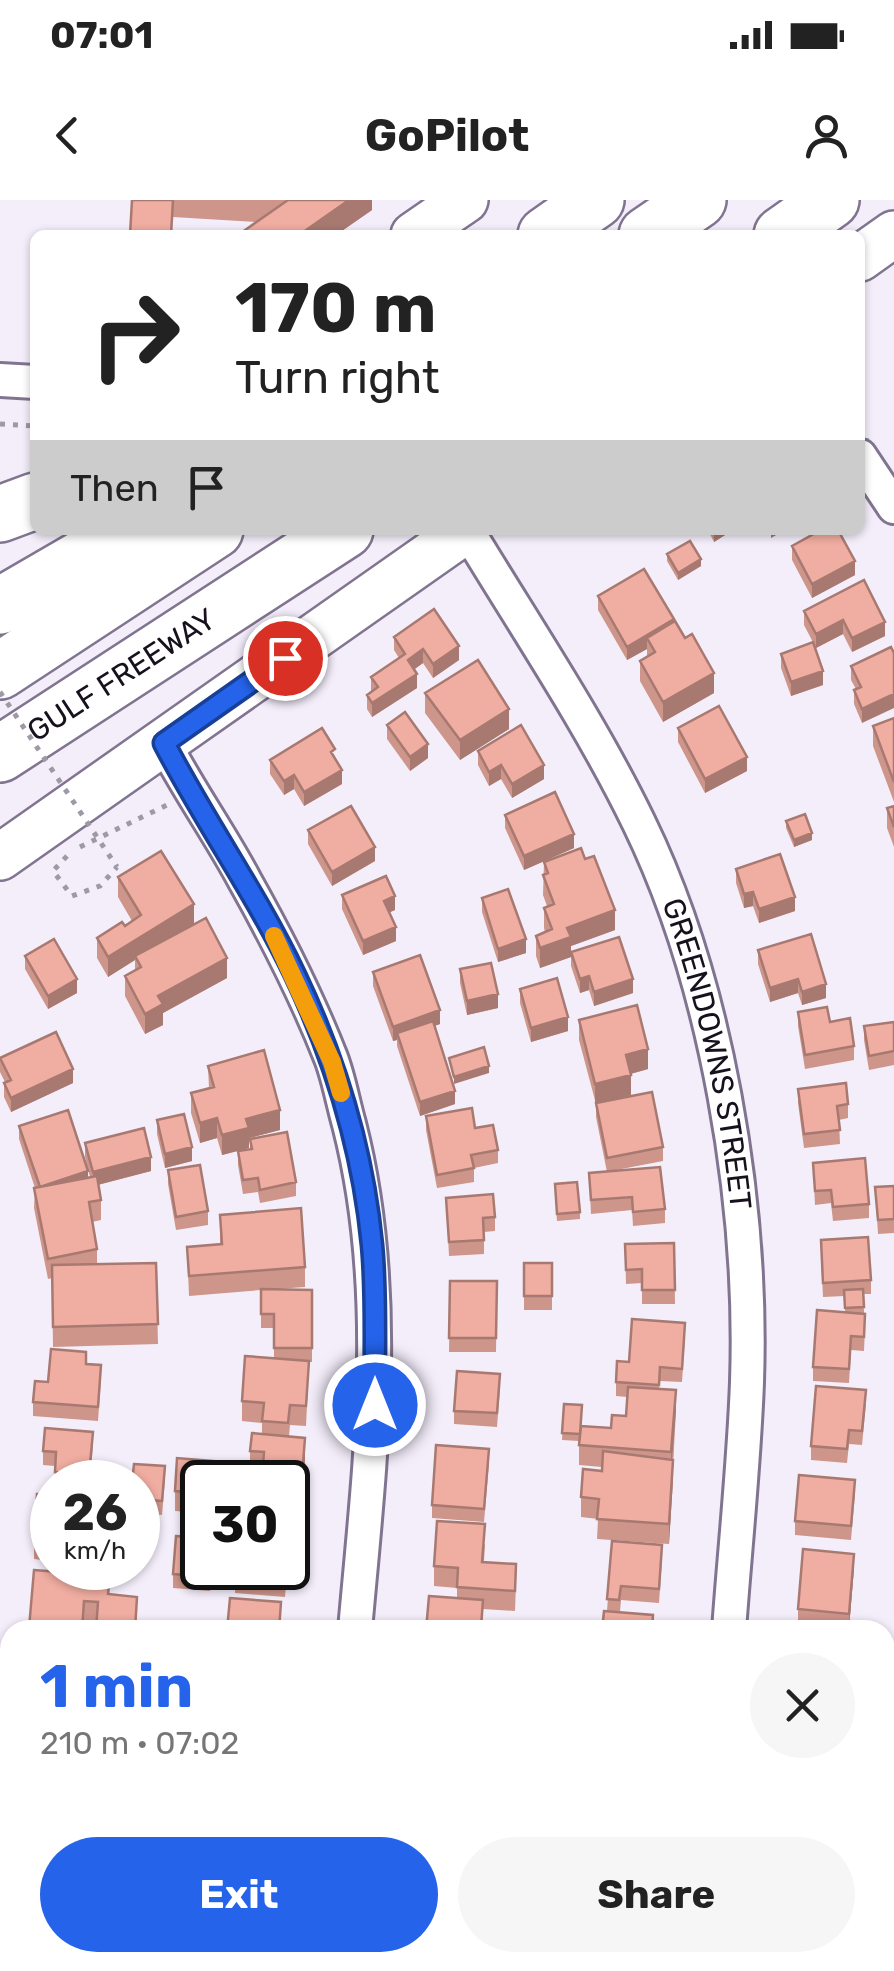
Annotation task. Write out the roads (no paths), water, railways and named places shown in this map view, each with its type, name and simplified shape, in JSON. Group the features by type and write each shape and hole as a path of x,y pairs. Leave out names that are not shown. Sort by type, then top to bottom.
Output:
{"highway":[{"path":"553,230 596,200"},
{"path":"654,230 698,200"},
{"path":"789,230 831,200"},
{"path":"0,514 30,503"},
{"path":"0,606 121,535"},
{"path":"0,671 207,535"},
{"name":"GULF FREEWAY","path":"0,754 338,535"},
{"path":"0,724 290,566"}],"main road":[{"path":"421,230 465,200"},
{"path":"865,254 894,234"},
{"path":"0,495 30,478"},
{"path":"0,856 459,535"}],"street":[{"path":"0,380 30,382"},
{"path":"865,464 894,507"},
{"name":"GREENDOWNS STREET","path":"469,535 640,824 680,926 711,1036 733,1155 746,1262 747,1382 729,1620"},
{"path":"164,743 244,878 294,974 332,1062 356,1152 372,1243 375,1405 356,1620"}]}
